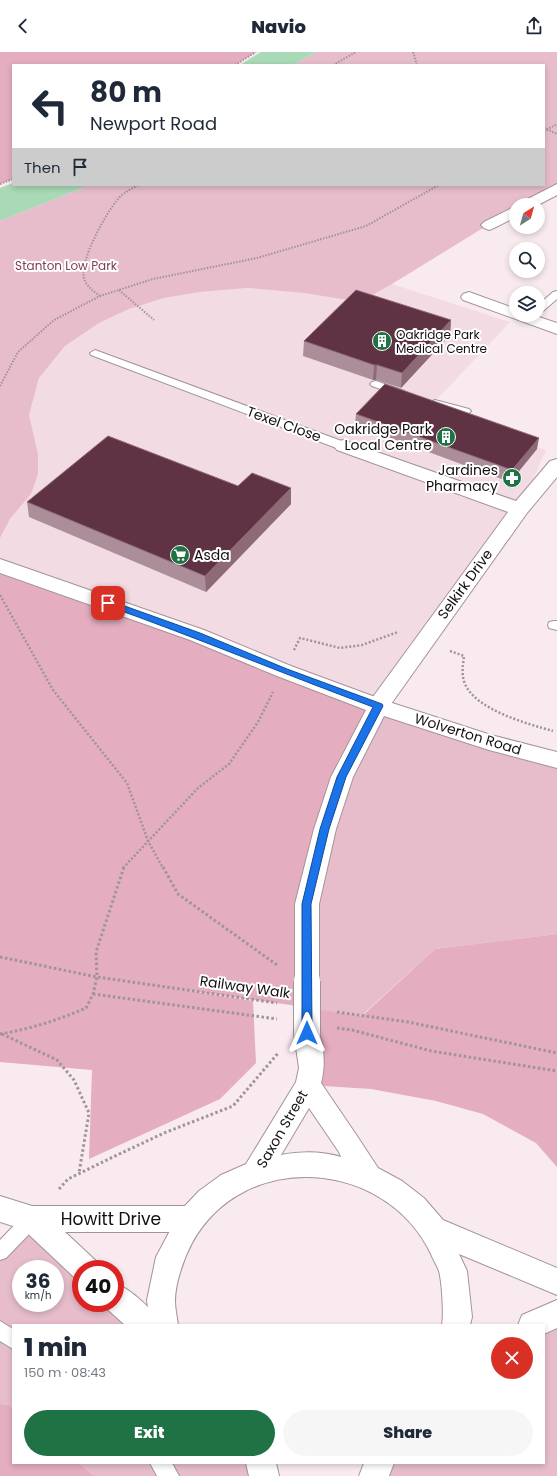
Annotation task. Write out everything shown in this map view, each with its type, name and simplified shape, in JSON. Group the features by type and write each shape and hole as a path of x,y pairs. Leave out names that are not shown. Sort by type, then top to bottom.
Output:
{"street":[{"path":"540,198 557,189"},
{"path":"488,225 509,214"},
{"path":"469,298 509,310"},
{"path":"542,322 557,329"},
{"name":"Texel Close","path":"343,446 520,508"},
{"name":"Selkirk Drive","path":"378,706 520,508 557,465"},
{"name":"Wolverton Road","path":"0,566 197,635 284,671 378,706 489,742 557,760"},
{"name":"Saxon Street","path":"256,1173 308,1085 312,1068 307,1033 307,904 324,829 342,777 378,706"},
{"name":"Saxon Street","path":"308,1085 348,1144 368,1177"},
{"path":"164,1324 161,1300 170,1257 191,1219 210,1200 231,1184 256,1173 293,1165 331,1166 368,1177 392,1190 414,1207 433,1229 453,1270 458,1317 456,1324"},
{"name":"Howitt Drive","path":"0,1209 32,1219 191,1219"},
{"name":"Howitt Drive","path":"32,1219 75,1260"},
{"path":"433,1229 557,1282"},
{"path":"124,1305 145,1324"},
{"path":"534,1324 557,1314"},
{"path":"261,1464 264,1476"},
{"path":"374,1476 379,1464"}],"lane":[{"path":"545,302 557,294"},
{"name":"Texel Close","path":"94,353 343,446"},
{"path":"376,384 412,397"},
{"path":"427,401 465,411"},
{"path":"0,1252 32,1219"},
{"path":"0,1330 12,1339"},
{"path":"161,1464 169,1476"}],"path":[{"path":"237,64 256,52"},
{"path":"335,64 356,52"},
{"path":"413,52 417,64"},
{"path":"545,130 557,124"},
{"path":"545,130 557,134"},
{"path":"0,184 12,179"},
{"path":"100,296 92,290 84,280 83,270 89,250 105,217 122,195 136,186"},
{"path":"0,386 18,352 54,320 100,296 154,279 258,258 366,226 437,186"},
{"path":"119,290 154,320"},
{"path":"0,596 53,690 127,783 148,841 178,894 278,966"},
{"path":"1,1034 19,1032 52,1022 86,1008 93,994 97,977 96,952 124,866 198,788 229,764 258,722 300,638 340,648 362,645 398,632 424,641 464,656 463,675 466,686 485,704 519,721 557,732"},
{"name":"Railway Walk","path":"0,957 97,977 284,1004"},
{"path":"330,1011 408,1022 557,1053"},
{"path":"1,1034 57,1060 74,1080 89,1113 79,1174"},
{"path":"32,1219 68,1179 164,1133 233,1106 280,1050"}],"shaded area":[{"path":"0,52 256,52 237,64 12,64 12,179 0,184"},
{"path":"261,52 316,52 296,64 242,64"},
{"path":"12,183 12,186 88,186 0,221 0,188"},
{"name":"Oakridge Park Local Centre","path":"392,284 510,322 427,410 546,450 520,509 378,706 0,566 0,538 10,519 31,494 38,454 29,415 39,378 65,346 99,323 129,309 164,298 200,292 247,288 304,293 360,302"},
{"path":"6,568 378,706 307,904 312,1008 362,1016 435,949 557,934 557,1167 536,1143 483,1114 436,1101 371,1089 308,1085 311,1008 164,987 253,1001 256,1063 220,1099 89,1159 92,1070 0,1062 0,574"},
{"path":"0,1404 9,1405 12,1408 12,1464 80,1464 94,1476 0,1476"}],"green space":[{"name":"Stanton Low Park","path":"316,52 557,52 557,189 540,198 509,198 509,214 488,225 360,302 304,293 247,288 200,292 164,298 129,309 99,323 65,346 39,378 29,415 38,454 38,474 31,494 10,519 0,538 0,221 88,186 545,186 545,64 296,64"},
{"path":"378,706 557,760 557,934 435,949 361,1016 312,1008 307,904"},
{"path":"32,1219 72,1260 72,1312 124,1312 124,1309 145,1324 12,1324 12,1408 9,1405 0,1404 0,1246"},
{"path":"557,1314 557,1476 374,1476 379,1464 545,1464 545,1324"},
{"path":"80,1464 261,1464 264,1476 94,1476"}],"building":[{"path":"356,290 451,320 402,373 304,341"},
{"name":"Oakridge Park Local Centre","path":"385,384 539,438 512,470 356,414"},
{"name":"Asda","path":"108,436 238,486 252,473 291,488 205,576 27,502"}],"place":[{"name":"Oakridge Park Medical Centre","path":"382,341"},
{"name":"Oakridge Park Local Centre","path":"446,437"},
{"name":"Jardines Pharmacy","path":"512,478"},
{"name":"Asda","path":"180,555"}],"route":[{"path":"108,603 197,635 284,671 378,706 342,777 324,829 307,904 307,1033"}]}
